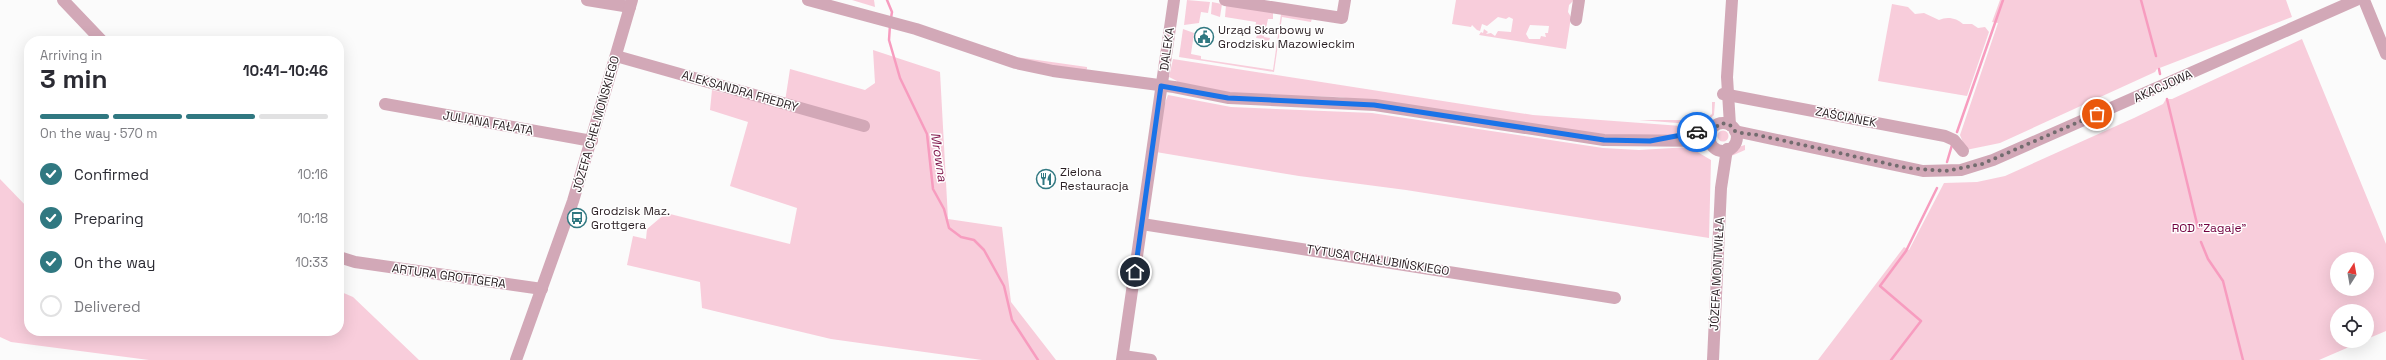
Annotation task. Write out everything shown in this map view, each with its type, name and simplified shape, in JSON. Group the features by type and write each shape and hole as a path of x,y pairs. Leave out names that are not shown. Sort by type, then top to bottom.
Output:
{"street":[{"path":"63,0 97,36"},
{"path":"587,0 631,4"},
{"name":"AKACJOWA","path":"808,0 902,25 1016,63 1228,98 1374,105 1604,140 1663,140 1723,136 1779,141 1923,171 1946,171 1972,167 1993,160 2356,0"},
{"name":"DALEKA","path":"1122,358 1174,0"},
{"path":"1225,0 1342,18 1345,0"},
{"path":"1576,20 1579,0"},
{"name":"JÓZEFA MONTWIŁŁA","path":"1713,360 1723,136 1732,0"},
{"path":"2364,0 2386,54"},
{"name":"JÓZEFA CHEŁMOŃSKIEGO","path":"516,360 542,289 592,141 631,4"},
{"name":"ALEKSANDRA FREDRY","path":"616,56 864,126"},
{"name":"ZAŚCIANEK","path":"1726,94 1945,136 1954,140 1963,151"},
{"name":"JULIANA FAŁATA","path":"385,104 592,141"},
{"name":"TYTUSA CHAŁUBIŃSKIEGO","path":"1142,224 1615,298"},
{"name":"ARTURA GROTTGERA","path":"344,259 355,262 542,289"},
{"path":"1122,358 1151,360"}],"green space":[{"path":"852,0 874,0 875,7"},
{"path":"1187,0 1210,2 1208,13 1201,12 1199,23 1184,25"},
{"path":"1456,0 1574,0 1569,5 1568,12 1571,17 1566,49 1479,35 1481,32 1483,33 1484,29 1488,32 1486,34 1491,33 1495,36 1498,31 1511,32 1513,19 1509,17 1506,19 1498,17 1487,26 1482,24 1480,31 1472,25 1471,27 1452,24","holes":["1530,25 1549,26 1548,33 1545,33 1546,37 1541,36 1540,39 1529,39 1526,34"]},
{"path":"2000,0 2286,0 2292,17 2157,69 2155,72 2000,143 1966,150 1960,135 1998,23 1992,22"},
{"path":"1212,2 1222,4 1220,17 1211,14"},
{"path":"1892,4 1908,7 1915,14 1924,13 1939,20 1952,18 1963,24 1972,24 1978,28 1985,27 1989,32 1967,96 1878,81"},
{"path":"1226,5 1273,12 1273,19 1268,19 1264,37 1270,38 1269,41 1264,42 1263,39 1256,38 1259,30 1255,29 1256,22 1225,17"},
{"path":"1281,14 1312,18 1311,22 1282,17 1274,72 1179,57 1183,29 1194,33 1191,54 1201,56 1201,59 1273,70"},
{"name":"ROD \"Zagaje\"","path":"2302,39 2386,244 2386,331 2374,336 2374,304 2330,304 2330,348 2347,348 2319,360 1818,360 1904,247 1909,250 1944,183 1977,182 2005,176 2134,118 2163,104 2166,99 2172,99"},
{"path":"994,49 1016,57 1087,67 1087,69 1085,71 1032,63 993,51"},
{"path":"873,50 940,72 948,219 1002,227 1011,302 1056,360 982,360 831,339 702,308 700,282 627,265 633,236 646,239 647,229 666,213 790,244 797,208 730,186 748,122 710,110 712,90 784,108 790,69 865,90 875,83"},
{"path":"1173,59 1533,115 1695,127 1695,130 1669,135 1621,137 1339,97 1244,95 1177,84 1177,81 1169,77"},
{"path":"1168,95 1231,107 1372,113 1603,148 1639,150 1689,147 1711,160 1709,238 1406,190 1299,176 1156,152 1163,103 1165,103"},
{"path":"1712,102 1715,102 1714,115 1703,125 1639,120 1705,120 1712,114"},
{"path":"1723,130 1727,132 1729,136 1727,140 1723,142 1719,140 1717,136 1719,132"},
{"path":"1745,145 1745,150 1729,157 1738,147"},
{"path":"0,179 24,204 24,336 344,336 344,293 353,297 419,360 149,360 11,342 0,337"}],"waterway":[{"name":"Mrowna","path":"887,0 892,12 891,18"},
{"path":"1957,132 2003,0"},
{"path":"2141,0 2156,56"},
{"name":"Mrowna","path":"890,25 889,40 900,78 927,134 933,189 944,209 949,228 961,237 974,240 984,250 1004,286 1012,320 1038,360"},
{"path":"2159,69 2160,74"},
{"path":"2167,99 2198,228"},
{"path":"1947,162 1952,145"},
{"path":"1891,360 1921,321 1880,286 1906,251 1937,188"},
{"path":"2201,242 2208,259 2223,281 2243,360"}],"way so far":[{"path":"1697,132 1708,131 1715,125 1726,123 1732,126 1735,131 1741,133 1758,135 1779,141 1923,171 1946,171 1961,170 1993,160 2097,114"}],"place":[{"name":"Urząd Skarbowy w Grodzisku Mazowieckim","path":"1204,37"},
{"name":"Zielona Restauracja","path":"1046,179"},
{"name":"Grodzisk Maz. Grottgera","path":"577,218"}],"route":[{"path":"1135,272 1161,86 1228,98 1322,101 1374,105 1604,140 1663,140 1686,133 1697,132"}]}
